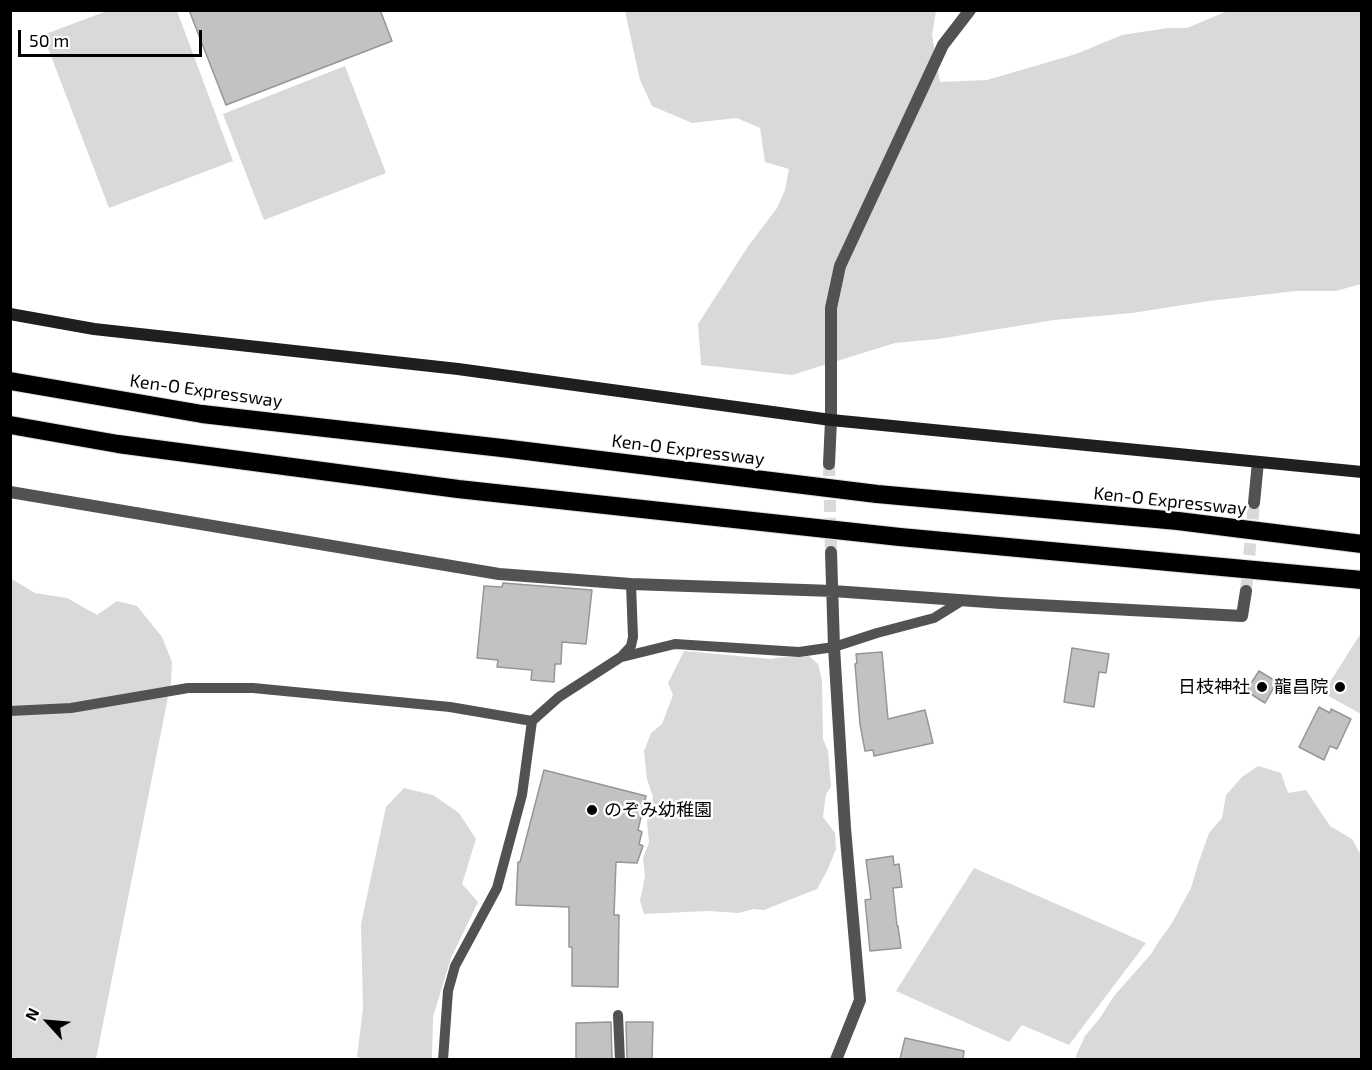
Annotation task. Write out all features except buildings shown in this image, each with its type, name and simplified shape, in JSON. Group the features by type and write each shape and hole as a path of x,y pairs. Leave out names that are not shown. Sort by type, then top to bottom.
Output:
{"highway":[{"name":"Ken-O Expressway","path":"10,381 202,414 514,449 877,494 1178,521 1362,544"},
{"path":"10,425 118,444 458,489 900,537 1362,580"}],"street":[{"path":"829,464 831,308 840,266 943,45 970,10"},
{"path":"10,314 94,329 458,369 831,420 1362,472"},
{"path":"1254,503 1258,462"},
{"path":"10,492 499,574 631,584 833,591 1242,616 1246,591"},
{"path":"831,552 834,647 845,828 860,1000 836,1059"}],"lane":[{"path":"443,1059 448,991 455,966 497,888 522,795 532,721 559,697 621,657 632,646 631,584"},
{"path":"621,657 675,644 799,652 834,647 934,618 963,600"},
{"path":"10,711 71,708 188,688 253,688 450,707 532,721"},
{"path":"618,1015 620,1059"}],"shaded area":[{"path":"1235,10 1361,11 1361,284 1336,291 1296,291 1209,301 895,343 792,375 701,365 698,324 749,245 777,208 785,190 789,169 765,162 760,128 737,118 692,123 652,106 640,80 625,11 936,11 932,35 940,82 987,80 1076,54 1122,35 1168,28 1187,28"},
{"path":"107,11 177,11 233,161 109,208 43,35"},
{"path":"345,66 386,173 264,220 223,114"},
{"path":"10,578 35,593 67,598 97,615 117,601 137,606 162,637 172,662 171,682 96,1059 11,1059"},
{"path":"1362,633 1361,714 1323,693"},
{"path":"684,651 771,659 809,656 818,664 822,680 823,739 828,751 831,787 826,794 823,817 835,833 836,849 817,889 764,910 753,909 739,913 707,911 644,914 640,901 645,876 643,858 649,843 647,822 653,797 647,779 644,751 651,733 662,724 673,695 668,683"},
{"path":"1258,766 1281,773 1288,793 1306,790 1330,826 1352,839 1361,853 1361,1059 1077,1059 1076,1056 1085,1036 1114,996 1151,954 1172,923 1191,888 1209,833 1222,818 1226,795 1242,777"},
{"path":"404,788 433,795 459,813 476,839 462,884 478,902 451,958 433,1017 432,1058 430,1060 365,1059 357,1057 363,1008 361,924 386,807"},
{"path":"974,868 1146,943 1069,1045 1022,1025 1009,1042 896,991"}],"tunnel":[{"path":"829,464 831,552"},
{"path":"1246,591 1254,503"}],"place":[{"name":"日枝神社","path":"1262,687"},
{"name":"龍昌院","path":"1340,687"},
{"name":"のぞみ幼稚園","path":"592,810"}]}
